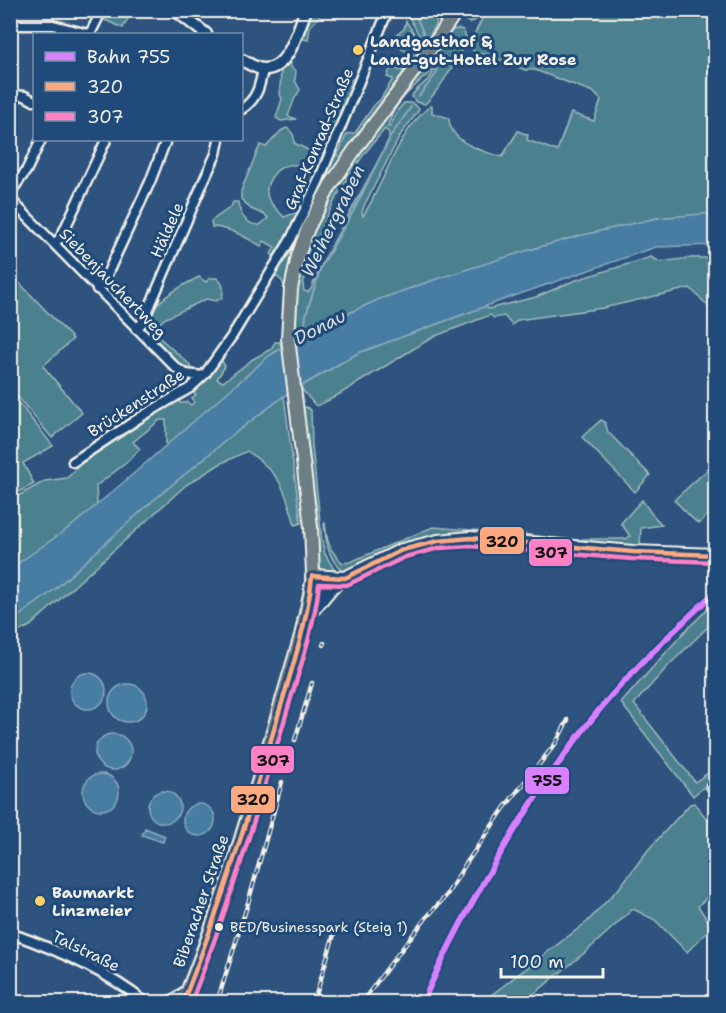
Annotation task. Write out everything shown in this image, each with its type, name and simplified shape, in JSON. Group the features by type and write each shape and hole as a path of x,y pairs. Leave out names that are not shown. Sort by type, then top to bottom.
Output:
{"main road":[{"name":"Biberacher Straße","path":"183,1002 223,895 306,618 312,579 311,527 288,338 291,289 298,256 308,228 336,177 454,14"},
{"path":"306,618 333,587 345,578 402,550 421,544 470,538 643,553 716,555"},
{"path":"312,579 345,578"},
{"path":"312,579 319,587 333,587"}],"street":[{"path":"90,33 102,10"},
{"path":"175,10 205,33"},
{"path":"243,60 263,69 282,63 306,10"},
{"name":"Graf-Konrad-Straße","path":"270,275 291,239 320,180 388,10"},
{"path":"437,10 454,14"},
{"path":"10,25 53,25 85,33"},
{"path":"243,108 256,96 263,69"},
{"path":"10,95 25,96 33,100"},
{"path":"10,194 26,171 41,141"},
{"path":"54,244 61,237 106,141"},
{"path":"97,289 104,281 150,182 166,141"},
{"name":"Häldele","path":"136,329 143,322 189,218 216,154 219,141"},
{"name":"Siebenjauchertweg","path":"10,199 176,368 186,374 202,376"},
{"name":"Brückenstraße","path":"73,462 139,418 190,388 232,336 270,275"},
{"name":"Talstraße","path":"10,933 99,972 145,1002"},
{"path":"165,1002 173,1000 188,989"},
{"path":"145,1002 154,1002"}],"green space":[{"path":"464,10 481,11 477,19 470,23 464,19"},
{"path":"714,10 715,213 657,218 529,250 380,299 295,340 294,301 301,263 315,226 333,191 355,157 429,64 431,70 404,98 390,119 388,127 404,103 413,104 419,110 401,134 365,204 363,216 408,130 430,106 432,106 432,113 449,118 450,127 468,145 502,157 518,131 528,135 527,140 557,151 571,113 594,121 601,100 593,92 535,70 525,70 489,55 477,53 470,48 470,43 486,11","holes":["385,129 389,133 389,141 334,241 311,289 308,292 304,291 303,284 314,250 333,204 348,177 366,152"]},
{"path":"107,11 132,11 123,28 102,19"},
{"path":"310,11 324,11 310,27 308,40 299,38"},
{"path":"407,11 433,11 437,16 436,25 424,44 409,17"},
{"path":"406,21 422,46 348,150 316,202 283,331 284,286 275,275 297,236 334,155 337,156 347,134 355,133 380,100 393,79 387,77 391,67 403,71 413,55 387,41 404,29"},
{"path":"451,30 463,30 466,37 455,62 425,104 416,102 412,97 413,94 431,75 434,66 432,60"},
{"path":"291,63 291,67 296,71 295,80 300,90 288,116 296,119 281,121 276,118 282,99 280,94 281,68"},
{"path":"355,77 318,172 289,165 278,170 270,180 267,192 271,203 284,217 295,213 298,215 276,257 271,254 275,247 264,241 261,246 232,231 212,227 211,221 231,207 233,202 238,202 242,215 255,225 260,225 268,218 251,209 241,199 241,191 260,145 266,147 282,130 287,128 293,135 294,143 316,154 335,104"},
{"path":"651,257 660,262 715,258 715,325 709,318 714,312 690,288 603,308 518,320 512,325 504,316 494,318 490,315 433,337 317,406 300,387 358,353 486,306 488,309 536,297 576,280"},
{"path":"11,274 73,339 43,366 82,413 52,438 11,389"},
{"path":"199,277 206,282 210,278 217,278 223,287 222,298 216,301 206,299 164,319 158,325 157,331 161,339 189,364 191,368 186,370 150,338 145,327 150,313 159,302"},
{"path":"275,342 280,342 281,348 166,446 166,420 160,420 133,442 140,449 96,486 97,505 11,569 11,500 45,481 67,478 94,451 177,398 180,403 187,402 191,405 194,402 192,398 196,395 191,391 219,361 222,361 225,366 217,379 223,382 253,359 271,349"},
{"path":"11,393 53,446 23,463 34,484 11,496"},
{"path":"284,396 301,523 295,525 284,491 274,474 247,451 186,485 30,626 11,635 11,620 55,589 150,503 231,436"},
{"path":"306,407 311,410 312,445 322,541 334,573 322,570 317,559 301,408"},
{"path":"601,420 605,422 608,432 650,475 635,492 582,437"},
{"path":"715,463 715,506 700,523 696,522 674,500"},
{"path":"642,500 662,525 641,528 640,547 474,535 342,571 328,550 324,524 332,550 343,563 433,527 575,541 626,539 630,536 621,523"},
{"path":"715,602 715,620 669,665 634,704 695,782 715,768 715,778 693,796 621,703 685,631"},
{"path":"694,803 715,829 716,889 698,906 712,927 687,952 655,920 633,909 588,950 524,1002 482,1002 587,922 620,887 648,850 690,804"}],"water":[{"name":"Donau","path":"715,213 715,245 656,247 358,353 284,396 231,436 150,503 55,589 11,620 10,569 73,525 269,356 314,329 380,299 529,250 657,218"},
{"path":"88,673 101,678 106,691 101,704 88,709 75,704 70,691 75,678"},
{"path":"128,684 135,685 141,690 146,696 146,710 141,716 135,721 128,722 121,721 115,716 110,710 109,703 110,696 115,690 121,685"},
{"path":"113,734 126,739 131,752 126,765 113,770 100,765 95,752 100,739"},
{"path":"101,774 114,779 119,792 114,805 101,810 88,805 83,792 88,779"},
{"path":"164,791 176,795 180,807 176,819 164,823 152,819 148,807 152,795"},
{"path":"199,804 210,809 215,820 210,831 199,836 188,831 183,820 188,809"},
{"path":"145,828 165,836 163,842 142,835"}],"waterway":[{"name":"Weihergraben","path":"417,10 418,21 428,44"},
{"name":"Weihergraben","path":"419,96 437,73 433,55"},
{"name":"Weihergraben","path":"304,337 306,315 321,267 354,210 390,137 411,107"}],"railway":[{"path":"295,740 312,683"},
{"path":"362,1002 426,918 446,896 505,807 556,743 568,720"},
{"path":"219,996 282,782"},
{"path":"314,1002 334,934"}],"rail line":[{"name":"755","path":"423,1002 453,938 487,877 564,755 627,678 716,591"}],"transit line":[{"name":"320","path":"183,1002 221,900 292,670 302,633 312,576 345,578 402,550 438,541 470,538 633,552 716,555"},
{"name":"307","path":"191,1002 229,900 262,795 309,638 319,584 347,585 405,557 439,548 470,546 632,559 716,562"}],"place":[{"name":"Landgasthof & Land-gut-Hotel Zur Rose","path":"358,50"},
{"name":"Baumarkt Linzmeier","path":"40,901"},
{"name":"BED/Businesspark (Steig 1)","path":"219,927"}]}
